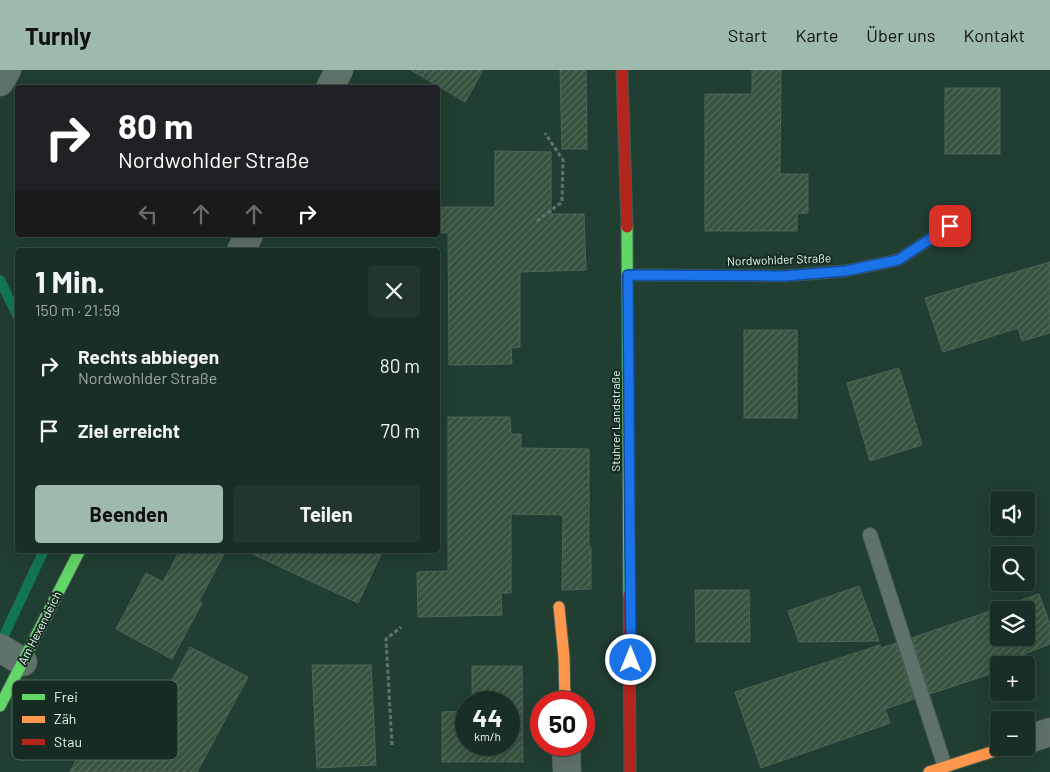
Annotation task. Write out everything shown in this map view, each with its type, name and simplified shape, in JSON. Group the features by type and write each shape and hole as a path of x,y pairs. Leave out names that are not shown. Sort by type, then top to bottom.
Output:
{"main road":[{"name":"Stuhrer Landstraße","path":"622,70 628,275 630,772"},
{"name":"Nordwohlder Straße","path":"628,275 784,276 845,271 898,260 950,226"},
{"name":"Am Hexendeich","path":"14,680 78,553"},
{"path":"559,607 566,691"},
{"name":"Am Hexendeich","path":"0,706 12,683"},
{"path":"929,772 990,753"}],"street":[{"path":"0,82 7,70"},
{"path":"332,85 340,70"},
{"path":"0,648 23,662"},
{"path":"1035,737 1050,732"},
{"path":"566,756 567,772"}],"lane":[{"path":"870,535 945,767"}],"path":[{"path":"537,221 562,202 563,160 545,134"},
{"path":"392,745 386,639 402,627"}],"building":[{"path":"411,70 483,70 465,102 440,87 440,85 436,85"},
{"path":"560,70 586,70 587,149 562,149"},
{"path":"752,70 781,70 780,174 808,174 808,213 797,214 797,231 705,231 705,94 752,94"},
{"path":"945,88 1000,88 1000,154 945,154"},
{"path":"495,151 551,152 551,214 584,214 586,270 520,272 520,347 511,348 512,364 449,365 448,233 441,233 441,207 495,207"},
{"path":"1050,262 1050,333 1022,341 1018,328 943,352 925,298"},
{"path":"744,330 797,330 797,418 744,418"},
{"path":"899,368 922,445 870,461 847,383"},
{"path":"448,417 510,417 511,434 521,434 521,448 589,449 591,589 562,590 563,515 511,514 511,593 501,593 502,615 418,617 417,572 448,571"},
{"path":"178,553 224,553 199,601 202,603 172,659 116,629 146,573 163,582"},
{"path":"250,553 382,553 358,603"},
{"path":"859,586 879,641 799,642 788,611"},
{"path":"695,590 749,590 750,642 696,642"},
{"path":"1039,594 1050,624 1050,644 1019,656 990,656 990,674 930,694 912,638 990,611 990,646 1035,646 1035,601 1019,601"},
{"path":"896,643 914,699 885,709 890,723 761,768 735,692 880,645 881,648"},
{"path":"190,647 248,677 197,772 70,772 76,760 178,760 178,680 172,680"},
{"path":"312,665 371,665 376,765 317,768"},
{"path":"472,666 522,666 523,762 442,762 442,712 455,711 455,756 520,756 520,691 472,691"}],"waterway":[{"path":"0,280 15,311"},
{"path":"0,644 43,553"}],"traffic: fast":[{"path":"627,227 629,595"},
{"path":"13,680 78,553"},
{"path":"0,706 12,683"}],"traffic: slow":[{"path":"628,275 784,276 845,271 898,260 950,226"},
{"path":"559,607 564,657 565,691"},
{"path":"929,772 990,752"}],"traffic: jam":[{"path":"622,70 627,227"},
{"path":"629,595 630,772"}],"route":[{"path":"631,660 628,275 784,276 845,271 898,260 950,226"}]}
